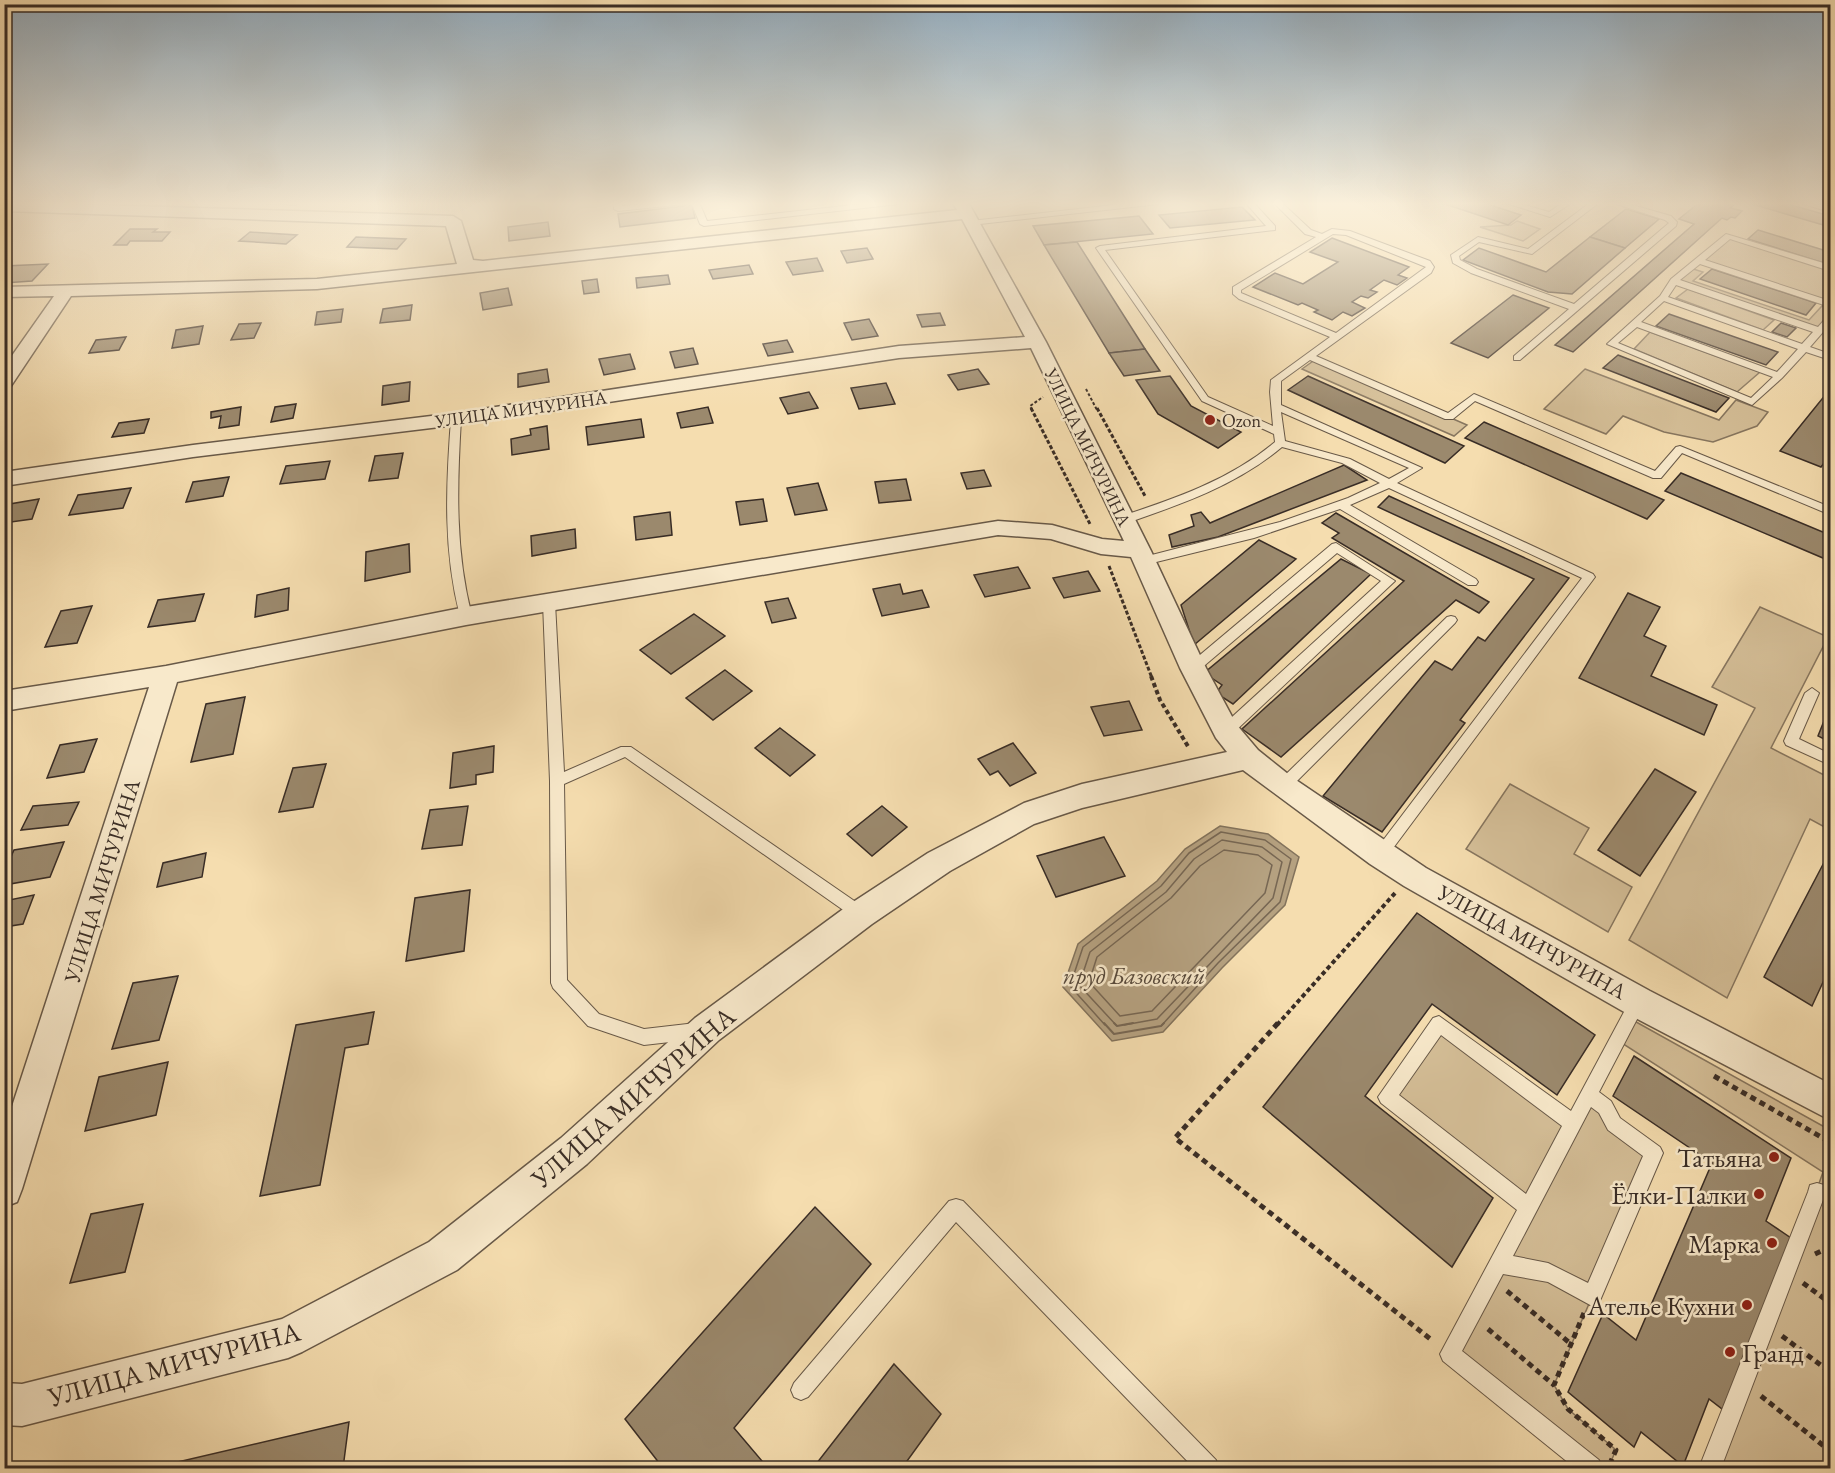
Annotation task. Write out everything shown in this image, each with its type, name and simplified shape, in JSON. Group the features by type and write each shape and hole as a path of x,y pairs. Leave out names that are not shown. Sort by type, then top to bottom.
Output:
{"street":[{"path":"4,292 317,284 439,271"},
{"name":"УЛИЦА МИЧУРИНА","path":"998,271 1037,342 1142,556 1193,668 1226,731 1248,758 1283,786 1380,855 1638,1002 1830,1103"},
{"path":"4,382 66,291"},
{"name":"УЛИЦА МИЧУРИНА","path":"4,479 193,451 456,419 899,352 1037,342"},
{"name":"УЛИЦА МИЧУРИНА","path":"4,701 166,675 466,616 998,528 1052,532 1142,556"},
{"name":"УЛИЦА МИЧУРИНА","path":"4,1189 166,675"},
{"name":"УЛИЦА МИЧУРИНА","path":"4,1404 22,1405 288,1338 443,1256 574,1151 707,1029 861,914 939,862 1024,815 1082,796 1248,758"}],"lane":[{"path":"1116,271 1205,399 1280,438 1346,461 1390,484 1589,577 1380,855"},
{"path":"1264,271 1239,286 1236,292 1242,297 1336,336"},
{"path":"1123,520 1171,504 1264,459 1280,438 1274,389 1276,380 1428,271"},
{"path":"1474,271 1576,308"},
{"path":"1517,358 1619,271"},
{"path":"1687,271 1674,281 1663,298 1612,344 1752,402 1779,376 1830,319"},
{"path":"1729,271 1830,304"},
{"path":"1674,281 1819,331"},
{"path":"1663,298 1830,357"},
{"path":"1635,323 1779,376"},
{"path":"1309,356 1449,417 1474,397 1657,476 1680,449 1830,510"},
{"path":"1142,556 1239,540 1341,505 1390,484 1417,468 1278,407"},
{"path":"456,419 450,511 458,590 466,616"},
{"path":"1341,505 1472,582"},
{"path":"1193,668 1336,547 1389,581 1226,731"},
{"path":"549,603 557,781 559,983 594,1020 644,1037 707,1029"},
{"path":"1283,786 1451,620"},
{"path":"1812,693 1791,741 1830,760"},
{"path":"557,781 626,751 861,914"},
{"path":"1591,1468 1450,1354 1638,1002"},
{"path":"1529,1208 1387,1096 1438,1024 1574,1124"},
{"path":"1495,1271 1527,1266 1553,1273 1592,1296 1654,1153 1614,1124 1605,1107 1589,1095"},
{"path":"1710,1468 1817,1192"},
{"path":"801,1390 956,1208 1208,1468"}],"path":[{"path":"1399,889 1175,1138 1450,1354"},
{"path":"1707,1072 1830,1142"},
{"path":"1495,1271 1571,1344"},
{"path":"1787,1272 1830,1302"},
{"path":"1554,1385 1592,1296"},
{"path":"1471,1316 1554,1385 1568,1409 1616,1449 1608,1468"},
{"path":"1767,1324 1830,1372"},
{"path":"1744,1382 1830,1451"}],"shaded area":[{"path":"1687,271 1699,271 1703,272 1693,281 1809,320 1822,306 1830,309 1830,319 1819,331 1674,281"},
{"path":"1729,271 1830,271 1830,304"},
{"path":"1688,289 1774,320 1763,330 1676,298"},
{"path":"1650,332 1760,372 1737,392 1634,349"},
{"path":"1316,359 1467,425 1454,436 1302,369"},
{"path":"1585,369 1719,420 1736,400 1768,412 1757,426 1713,442 1664,432 1623,416 1606,434 1544,409"},
{"path":"1760,607 1828,637 1771,748 1830,778 1830,830 1810,819 1727,998 1629,940 1755,708 1712,687"},
{"path":"1510,784 1589,828 1574,854 1632,887 1608,932 1466,849"},
{"path":"1629,1018 1830,1130 1830,1468 1710,1468 1790,1266 1823,1172 1617,1040"},
{"path":"1439,1024 1573,1124 1589,1095 1654,1153 1554,1385 1568,1409 1616,1450 1608,1468 1591,1468 1450,1354 1529,1208 1387,1097"}],"water":[{"name":"пруд Базовский","path":"1220,826 1268,834 1299,857 1285,905 1163,1032 1112,1041 1063,987 1078,944 1157,881 1185,849"}],"building":[{"path":"4,271 42,271 32,281 4,283"},
{"path":"709,271 752,271 753,274 713,279"},
{"path":"791,271 823,271 793,275"},
{"path":"1059,271 1095,271 1145,349 1109,353"},
{"path":"1324,271 1404,271 1398,275 1407,278 1397,285 1384,280 1370,290 1377,292 1368,298 1361,296 1352,302 1365,308 1352,316 1343,312 1332,320 1314,312 1318,310 1302,303 1298,305 1253,287 1275,273 1303,284"},
{"path":"1492,271 1542,271 1599,271 1572,294 1548,292"},
{"path":"1640,271 1663,271 1573,352 1555,345"},
{"path":"1710,271 1717,271 1816,303 1806,315 1700,279"},
{"path":"668,275 670,284 637,288 636,278"},
{"path":"597,279 599,292 584,294 582,281"},
{"path":"508,288 512,305 483,310 480,293"},
{"path":"1513,295 1549,308 1488,358 1451,343"},
{"path":"412,305 410,320 380,323 383,309"},
{"path":"343,309 341,322 315,325 317,312"},
{"path":"940,313 945,325 922,327 917,315"},
{"path":"1669,314 1778,352 1766,365 1656,326"},
{"path":"869,319 878,336 852,340 844,323"},
{"path":"261,323 254,338 231,340 239,324"},
{"path":"1781,323 1796,328 1787,337 1772,332"},
{"path":"203,326 199,344 172,348 176,330"},
{"path":"126,337 119,350 89,353 96,340"},
{"path":"787,340 793,352 768,356 763,344"},
{"path":"693,348 698,364 675,368 670,352"},
{"path":"1145,349 1160,371 1124,376 1109,353"},
{"path":"630,354 635,369 604,375 599,359"},
{"path":"1618,355 1729,398 1716,412 1603,368"},
{"path":"547,369 549,382 518,387 518,374"},
{"path":"978,369 989,384 958,390 948,375"},
{"path":"1170,376 1191,406 1241,432 1218,448 1158,414 1136,380"},
{"path":"1308,376 1464,446 1445,463 1288,390"},
{"path":"410,382 409,401 382,405 383,386"},
{"path":"886,383 895,404 859,409 851,388"},
{"path":"1830,389 1830,455 1821,467 1780,451"},
{"path":"809,392 818,408 788,414 780,398"},
{"path":"296,404 293,418 271,422 275,407"},
{"path":"241,407 239,425 219,428 221,416 211,418 211,412"},
{"path":"708,407 713,423 681,428 677,413"},
{"path":"149,419 144,433 112,437 119,423"},
{"path":"641,419 644,437 588,445 586,427"},
{"path":"1484,422 1664,500 1647,519 1465,438"},
{"path":"547,426 549,449 512,455 511,439 531,435 530,429"},
{"path":"403,453 398,478 369,481 375,456"},
{"path":"330,461 325,479 280,484 286,466"},
{"path":"1344,465 1367,480 1218,537 1172,547 1169,535 1194,526 1191,515 1201,512 1210,523"},
{"path":"984,470 991,486 967,489 961,473"},
{"path":"1681,473 1830,535 1830,561 1665,491"},
{"path":"229,477 223,496 186,502 193,482"},
{"path":"906,479 911,500 879,503 875,482"},
{"path":"818,483 827,510 795,515 787,488"},
{"path":"131,488 123,508 69,515 78,495"},
{"path":"1389,496 1569,578 1460,720 1465,723 1382,832 1323,796 1435,661 1452,670 1478,637 1485,641 1534,579 1378,507"},
{"path":"39,499 32,519 4,523 4,505"},
{"path":"763,499 767,521 740,525 736,502"},
{"path":"670,512 672,535 636,540 634,517"},
{"path":"1336,513 1489,602 1479,613 1456,600 1281,757 1242,729 1404,581 1332,538 1339,533 1322,523"},
{"path":"575,529 576,548 532,556 531,536"},
{"path":"1259,540 1296,559 1194,645 1181,605"},
{"path":"409,544 410,572 365,581 366,552"},
{"path":"1341,559 1371,574 1233,704 1216,693 1222,685 1204,673"},
{"path":"1018,567 1030,588 985,597 974,575"},
{"path":"1088,571 1100,591 1064,598 1053,578"},
{"path":"900,584 903,594 922,590 929,607 882,616 873,589"},
{"path":"289,588 288,610 255,617 257,595"},
{"path":"1628,593 1660,607 1644,636 1666,646 1651,676 1717,705 1704,735 1579,678"},
{"path":"204,594 195,621 148,627 158,600"},
{"path":"788,598 796,618 772,623 765,602"},
{"path":"92,606 77,643 45,647 61,611"},
{"path":"694,614 725,636 671,674 640,650"},
{"path":"725,670 752,691 713,720 686,698"},
{"path":"245,697 233,754 191,762 206,704"},
{"path":"1129,701 1142,730 1104,736 1091,707"},
{"path":"1830,706 1830,742 1818,736"},
{"path":"780,728 815,755 790,776 755,748"},
{"path":"97,739 84,772 47,778 60,745"},
{"path":"1013,743 1036,773 1010,786 998,771 990,775 978,759"},
{"path":"494,746 493,772 476,775 476,784 450,788 453,753"},
{"path":"326,764 313,807 279,812 293,768"},
{"path":"1655,769 1696,792 1640,876 1598,850"},
{"path":"79,802 68,825 21,830 33,806"},
{"path":"468,806 462,845 422,849 430,810"},
{"path":"882,806 907,827 872,856 847,834"},
{"path":"1104,837 1125,876 1056,897 1037,856"},
{"path":"64,842 50,877 4,885 4,872 14,850"},
{"path":"1830,851 1830,967 1812,1006 1764,977"},
{"path":"206,853 202,877 157,887 163,863"},
{"path":"470,890 464,951 406,961 415,898"},
{"path":"34,895 23,924 4,927 4,901"},
{"path":"1417,913 1595,1035 1557,1095 1432,1004 1365,1096 1493,1198 1452,1267 1263,1107"},
{"path":"178,976 159,1040 112,1049 133,983"},
{"path":"374,1012 368,1044 345,1048 320,1185 260,1196 296,1025"},
{"path":"1634,1056 1791,1158 1766,1221 1791,1238 1726,1412 1709,1399 1683,1466 1641,1432 1634,1447 1568,1392 1603,1314 1636,1340 1712,1163 1613,1096"},
{"path":"168,1062 156,1115 85,1131 99,1077"},
{"path":"143,1204 125,1272 70,1283 91,1214"},
{"path":"815,1207 871,1264 734,1428 768,1468 663,1468 625,1419"},
{"path":"894,1364 941,1414 902,1468 813,1468"},
{"path":"349,1422 343,1468 152,1468"}],"place":[{"name":"Ozon","path":"1210,420"},
{"name":"Татьяна","path":"1774,1157"},
{"name":"Ёлки-Палки","path":"1759,1194"},
{"name":"Марка","path":"1772,1243"},
{"name":"Ателье Кухни","path":"1747,1305"},
{"name":"Гранд","path":"1730,1352"}]}
